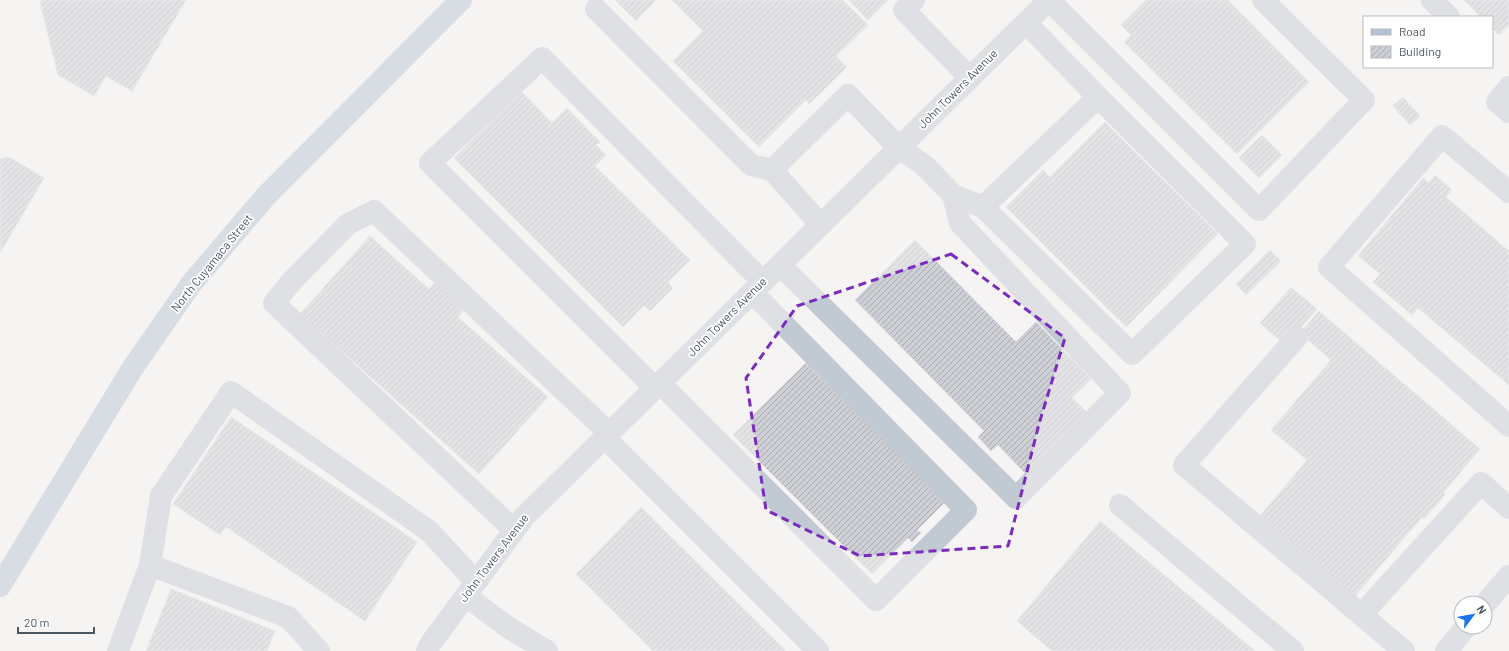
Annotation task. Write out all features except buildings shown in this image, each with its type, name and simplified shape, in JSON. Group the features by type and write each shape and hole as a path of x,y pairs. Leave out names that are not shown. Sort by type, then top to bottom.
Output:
{"main road":[{"name":"North Cuyamaca Street","path":"0,586 132,369 191,284 266,196 461,0"}],"street":[{"path":"914,0 904,10 970,78"},
{"path":"1049,0 1259,210 1364,100 1263,0"},
{"name":"John Towers Avenue","path":"427,651 524,517 1049,0"},
{"path":"1432,0 1448,16"},
{"path":"596,9 751,165 772,170 820,225"},
{"path":"772,170 848,95 899,148 924,165 953,195 983,206 1132,354 1245,244 1026,23"},
{"path":"542,58 966,510 876,600 657,386 430,163 542,58"},
{"path":"1509,87 1497,102 1509,112"},
{"path":"983,206 1098,97"},
{"path":"1509,192 1442,136 1329,267 1509,426"},
{"path":"780,265 1016,498 1120,393 960,223 953,195"},
{"path":"514,530 274,303 292,281 348,224 374,211 607,435 818,651"},
{"path":"1297,337 1184,465 1404,651"},
{"path":"118,651 150,565 161,496 231,392 429,531 471,589 509,628 540,649"},
{"path":"1361,615 1481,483 1509,508"},
{"path":"1120,505 1293,651"},
{"path":"150,565 288,617 319,651"},
{"path":"1493,595 1509,576"}],"highlighted area":[{"path":"951,254 1065,338 1039,424 1008,546 860,556 766,510 746,378 797,306"}]}
